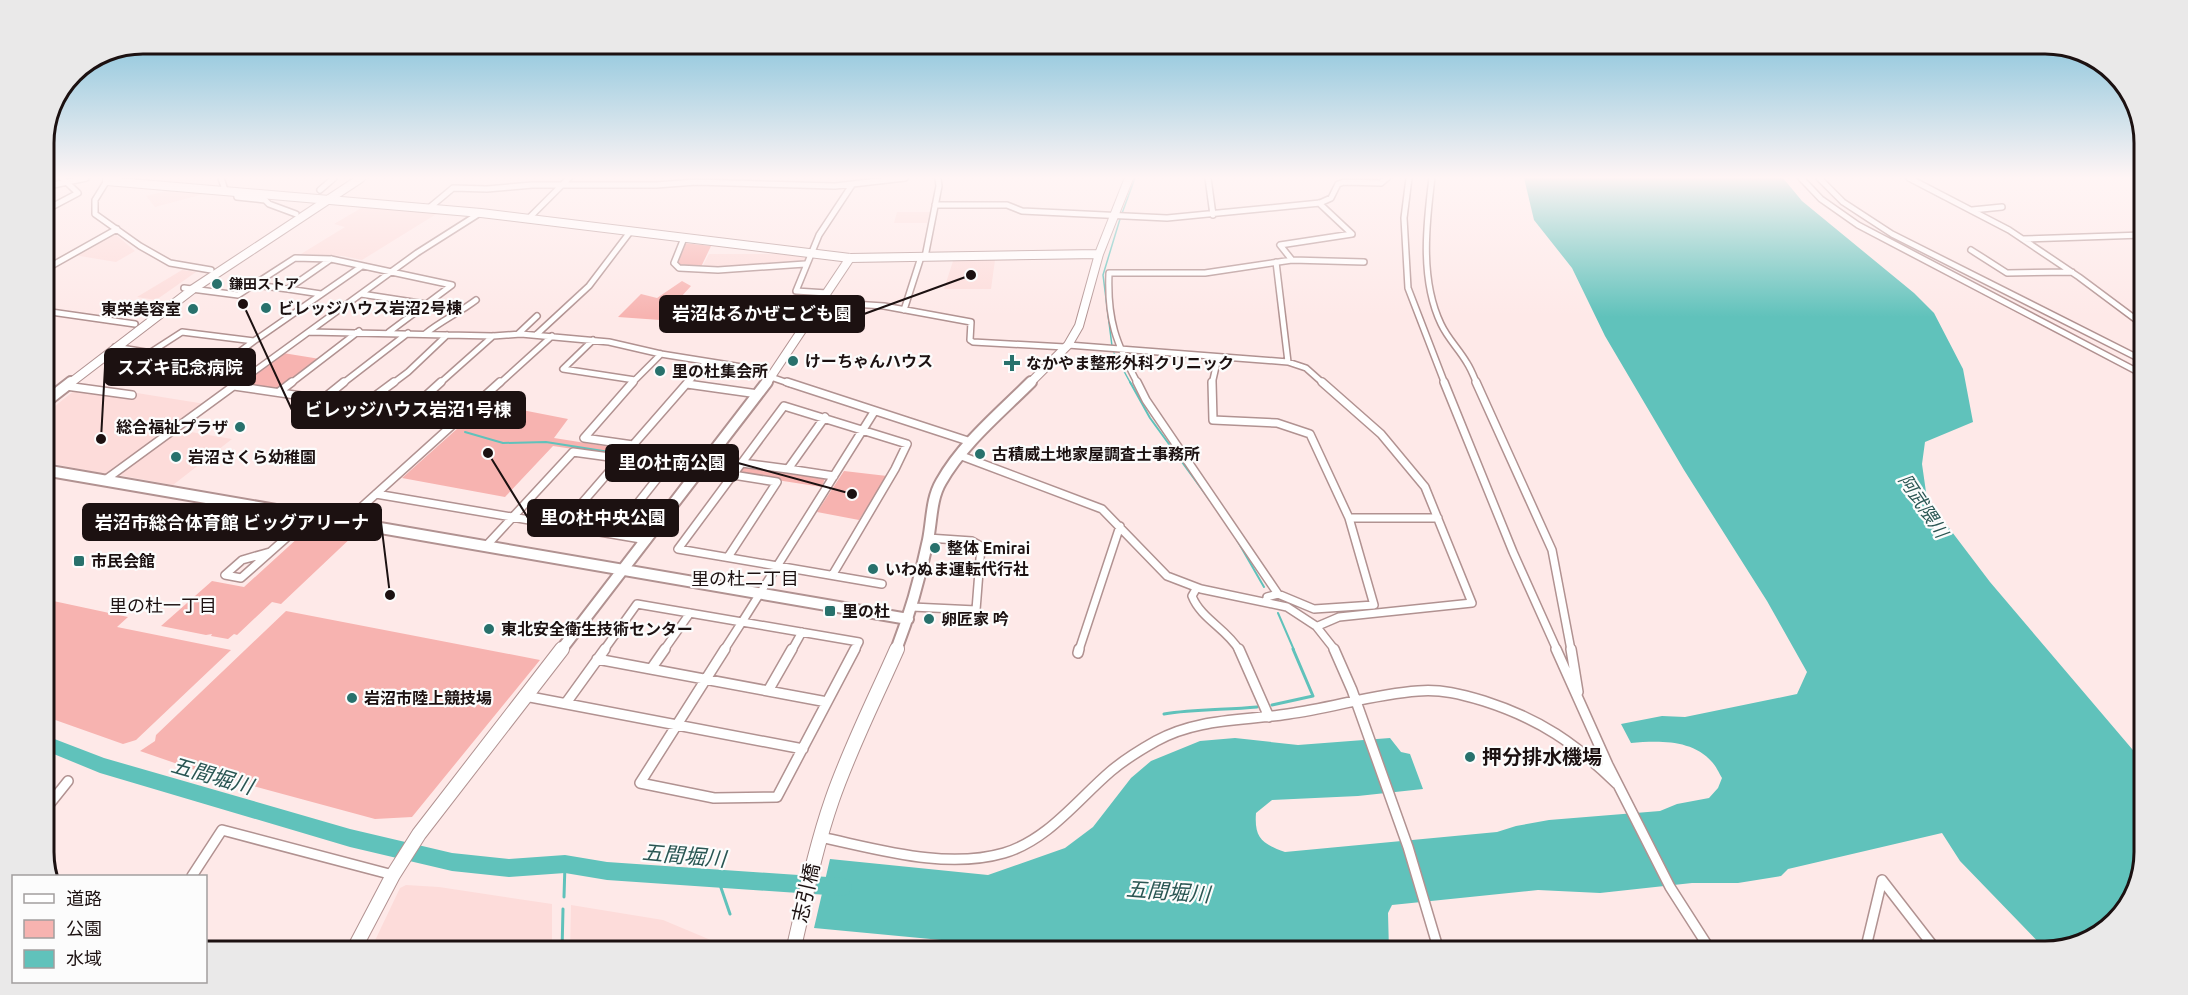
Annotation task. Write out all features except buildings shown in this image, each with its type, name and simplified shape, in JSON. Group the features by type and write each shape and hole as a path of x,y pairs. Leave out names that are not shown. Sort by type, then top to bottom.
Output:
{"street":[{"path":"110,224 140,246 170,263 211,270"},
{"path":"54,392 66,386 211,270 280,224"},
{"path":"54,389 135,324 282,224"},
{"path":"105,480 389,273 461,224"},
{"path":"571,224 850,258 1099,254"},
{"path":"825,224 810,253 796,291 827,293"},
{"path":"904,310 923,257 931,224"},
{"name":"志引橋","path":"796,941 818,843 848,757 910,613 937,492 959,455 1066,346 1080,326 1099,254 1111,224"},
{"path":"1292,260 1280,244 1352,234 1342,224"},
{"path":"1404,224 1408,288 1456,413 1581,707 1617,784 1670,887 1705,941"},
{"path":"1427,224 1429,273 1434,302 1452,345 1467,362 1552,550 1581,707"},
{"path":"1858,224 2134,370"},
{"path":"1875,224 2134,356"},
{"path":"1996,224 2023,239 2072,272 2134,318"},
{"path":"54,264 117,229"},
{"path":"536,335 589,286 630,232"},
{"path":"2023,239 2134,235"},
{"path":"684,238 674,263 679,268 718,270 806,264"},
{"path":"1971,250 2007,273 2072,272"},
{"path":"188,289 238,294 295,258 331,259 452,285 389,332"},
{"path":"358,941 395,871 419,834 772,376 850,258"},
{"path":"288,289 331,259"},
{"path":"1218,358 1212,379 1213,420 1277,423 1310,434 1349,518 1374,605 1314,609 1278,594 1146,400 1115,338 1108,302 1109,273 1205,273 1292,260 1364,262"},
{"path":"1276,262 1288,362"},
{"path":"222,365 362,266"},
{"path":"254,285 321,294"},
{"path":"361,294 426,304"},
{"path":"425,334 441,321 447,321 476,300"},
{"path":"821,302 884,306 971,322 970,340 973,342 1066,346 1288,362 1306,368 1381,434 1425,487 1472,603 1339,617 1318,626"},
{"path":"54,312 135,324"},
{"path":"518,334 537,316"},
{"path":"309,332 359,331 493,336 518,334 593,340 742,367 971,442"},
{"path":"279,392 359,331"},
{"path":"152,352 182,332 254,341"},
{"path":"323,399 408,333"},
{"path":"363,405 408,372 447,335"},
{"path":"408,412 493,336"},
{"path":"345,522 552,336"},
{"path":"593,340 563,369 635,380"},
{"path":"115,347 255,370"},
{"path":"661,354 584,438 633,446 706,362"},
{"path":"127,381 165,355"},
{"path":"687,384 758,394"},
{"path":"66,386 132,395"},
{"path":"234,386 458,419"},
{"path":"833,574 896,469 907,444 784,406 678,549 882,584"},
{"path":"566,703 637,604 742,622 801,632 859,642 777,797 714,798 640,783 705,679 742,622 761,594 874,412"},
{"path":"788,469 825,417"},
{"path":"486,546 573,452 668,465 614,533"},
{"path":"959,455 1102,509 1167,576 1196,589 1267,602 1299,613 1318,626 1336,655 1355,703 1404,837 1430,913 1437,941"},
{"path":"563,525 621,459"},
{"path":"742,463 834,477"},
{"path":"54,472 761,594 910,613 976,610 981,546 972,541 928,537"},
{"path":"728,557 777,482 733,475"},
{"path":"376,494 647,540"},
{"path":"270,552 243,560 225,575 241,578 311,516"},
{"path":"1349,518 1438,518"},
{"path":"1078,653 1120,526"},
{"path":"1196,589 1192,596 1195,607 1229,636 1246,664 1269,717"},
{"path":"1267,602 1267,597 1278,594"},
{"path":"651,669 690,613"},
{"path":"768,691 801,632"},
{"path":"597,659 827,702"},
{"path":"818,843 936,858 972,859 1003,854 1053,828 1111,771 1157,740 1196,724 1269,717 1438,690 1525,715 1556,730 1586,752 1617,784"},
{"path":"525,696 803,749"},
{"path":"54,798 68,780"},
{"path":"193,875 222,830 395,871"},
{"path":"1867,941 1882,880 1929,941"}],"shaded area":[{"path":"336,224 420,224 362,260 343,256 301,254 345,227"},
{"path":"114,233 135,251 116,262 74,255"},
{"path":"777,251 807,255 804,262 702,267 709,254 774,254"},
{"path":"995,260 991,289 944,289 953,261"},
{"path":"182,270 196,272 156,300 137,297"},
{"path":"75,390 130,397 137,393 205,404 113,472 106,474 54,464 54,407"},
{"name":"岩沼さくら幼稚園","path":"179,430 232,439 173,485 118,475"},
{"path":"406,885 439,887 552,904 552,941 375,941 400,888"},
{"path":"571,905 663,920 713,941 570,941"}],"green space":[{"path":"684,243 711,246 701,267 680,267 677,263"},
{"path":"682,281 691,286 660,320 618,317 641,294 657,298"},
{"path":"283,353 320,359 278,390 239,385"},
{"path":"486,403 568,419 554,438 699,461 693,467 553,446 505,497 402,478"},
{"path":"718,462 825,478 822,487 712,470"},
{"path":"844,471 887,476 859,520 817,512"},
{"path":"311,526 355,534 281,604 272,602 237,635 234,634 228,639 211,636 212,634 206,635 161,626 212,581 244,587"},
{"path":"54,601 128,617 117,627 231,650 136,740 123,744 54,720"},
{"name":"岩沼市陸上競技場","path":"286,611 540,660 412,817 375,819 198,771 140,751 155,741 156,735"}],"water":[{"name":"阿武隈川","path":"1538,224 1831,224 1914,293 1934,313 1963,369 1973,422 1925,442 1922,464 1927,499 1990,582 2134,751 2132,870 2122,897 2108,915 2085,932 2068,938 2037,941 1960,861 1942,833 1788,869 1781,876 1738,883 1692,883 1600,893 1538,890 1392,905 1388,913 1389,941 952,941 814,928 830,859 988,875 1065,848 1093,827 1131,778 1151,761 1200,741 1235,738 1298,745 1390,738 1401,752 1410,754 1423,789 1358,796 1272,800 1256,813 1258,835 1266,843 1285,852 1497,832 1549,820 1660,811 1677,804 1709,798 1718,788 1722,778 1704,754 1685,745 1674,743 1631,743 1621,724 1662,716 1685,717 1797,694 1807,672 1767,601 1684,470 1605,336 1572,268"}],"waterway":[{"path":"1112,346 1103,275 1118,224"},
{"path":"1114,353 1131,384"},
{"path":"1130,382 1150,418 1217,510"},
{"path":"465,432 503,443 546,442 692,465"},
{"path":"1237,540 1264,587"},
{"path":"1278,613 1294,650"},
{"path":"1272,705 1313,696 1293,649"},
{"path":"1164,714 1257,707"},
{"name":"五間堀川","path":"54,746 100,765 350,838 452,862 509,868 565,864 607,871 842,887"},
{"path":"564,897 565,864"},
{"path":"718,879 730,914"},
{"path":"562,941 563,909"}],"place":[{"name":"岩沼はるかぜこども園","path":"971,275"},
{"name":"鎌田ストア","path":"217,284"},
{"name":"ビレッジハウス岩沼1号棟","path":"243,304"},
{"name":"ビレッジハウス岩沼2号棟","path":"266,308"},
{"name":"東栄美容室","path":"193,309"},
{"name":"けーちゃんハウス","path":"793,361"},
{"name":"なかやま整形外科クリニック","path":"1012,363"},
{"name":"里の杜集会所","path":"660,371"},
{"name":"総合福祉プラザ","path":"240,427"},
{"name":"スズキ記念病院","path":"101,439"},
{"name":"里の杜中央公園","path":"488,453"},
{"name":"古積威土地家屋調査士事務所","path":"980,454"},
{"name":"岩沼さくら幼稚園","path":"176,457"},
{"name":"里の杜南公園","path":"852,494"},
{"name":"整体 Emirai","path":"935,548"},
{"name":"市民会館","path":"79,561"},
{"name":"いわぬま運転代行社","path":"873,569"},
{"name":"岩沼市総合体育館 ビッグアリーナ","path":"390,595"},
{"name":"里の杜","path":"830,611"},
{"name":"卵匠家 吟","path":"929,619"},
{"name":"東北安全衛生技術センター","path":"489,629"},
{"name":"岩沼市陸上競技場","path":"352,698"},
{"name":"押分排水機場","path":"1470,757"}],"district":[{"name":"里の杜二丁目","path":"745,579"},
{"name":"里の杜一丁目","path":"163,606"}]}
